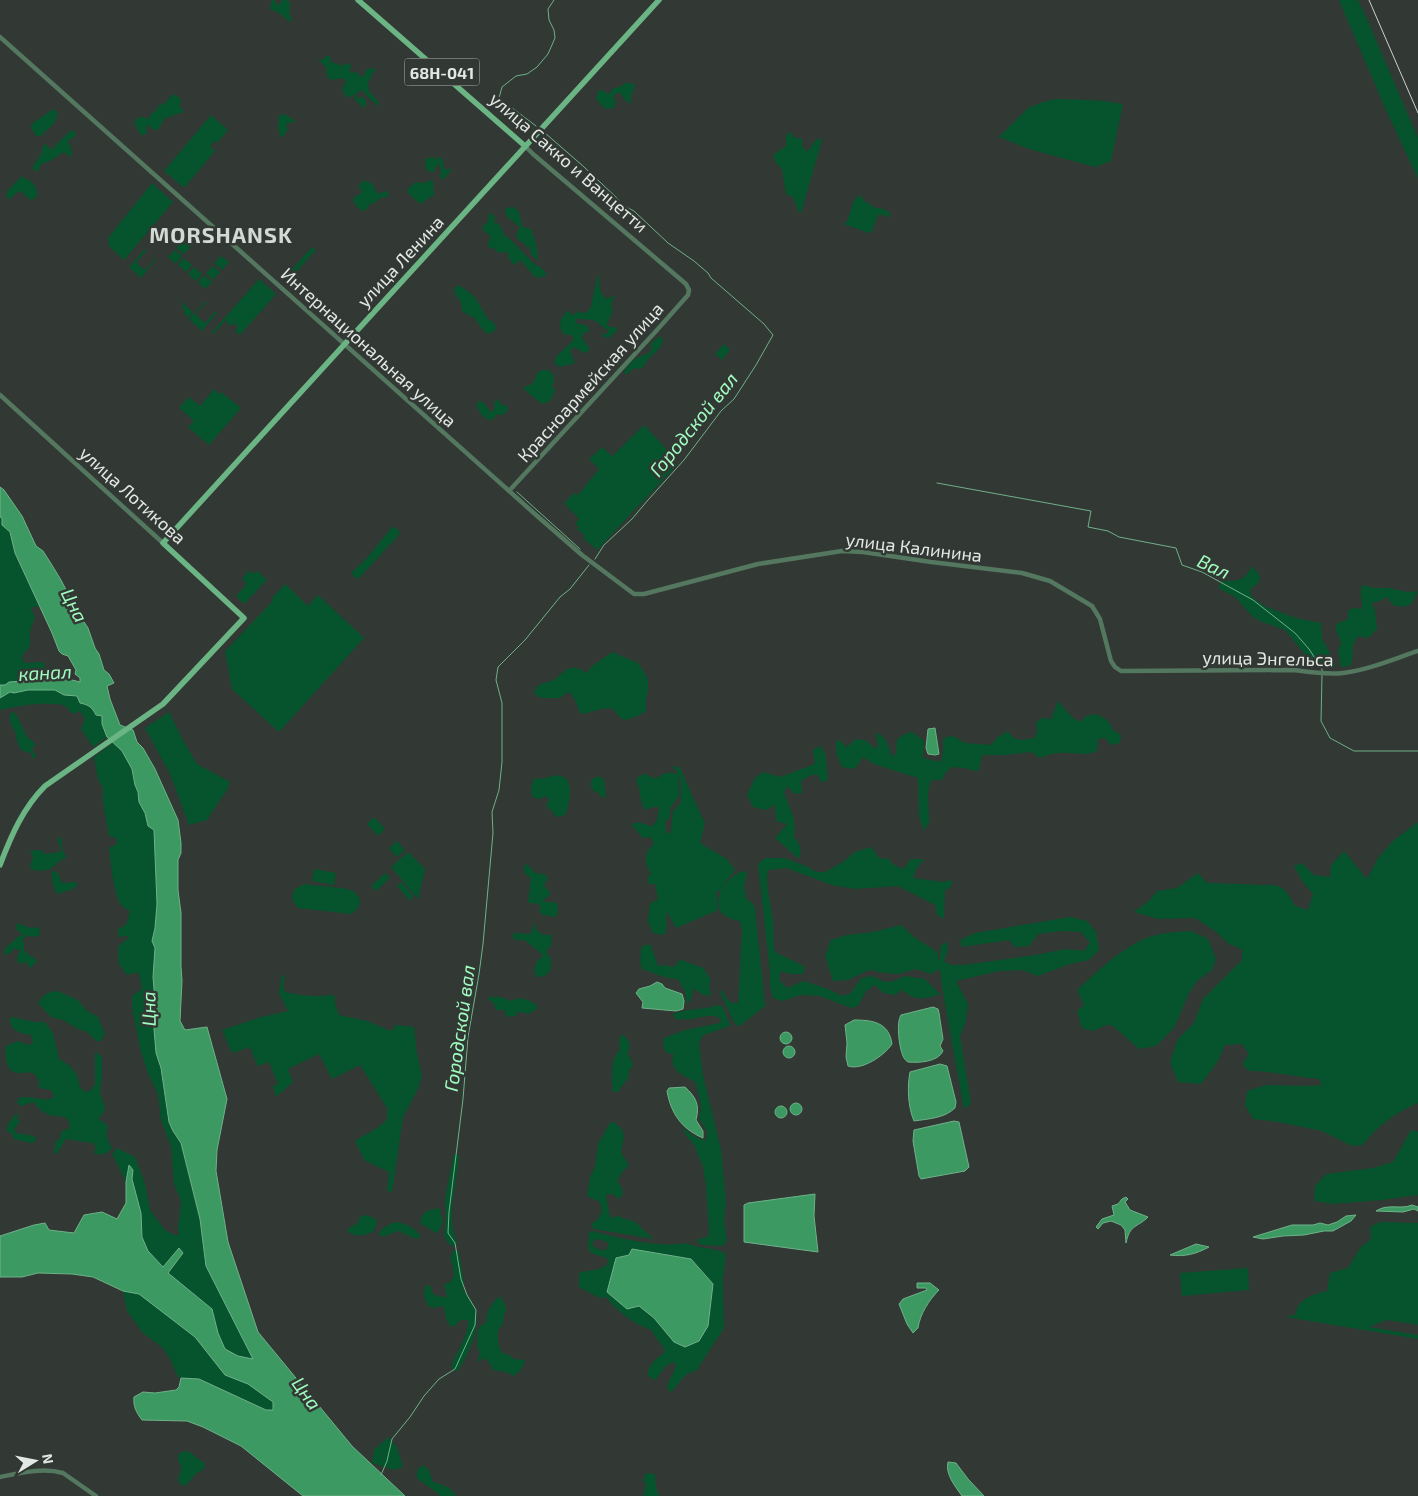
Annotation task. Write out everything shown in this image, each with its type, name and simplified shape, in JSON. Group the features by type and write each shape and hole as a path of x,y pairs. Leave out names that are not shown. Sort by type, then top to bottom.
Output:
{"main road":[{"name":"улица Сакко и Ванцетти","path":"358,0 526,146"},
{"name":"улица Ленина","path":"163,543 659,0"},
{"name":"улица Лотикова","path":"0,865 21,817 36,794 44,786 169,700 244,618 163,543"}],"street":[{"name":"Интернациональная улица","path":"0,37 509,491 582,555 634,594"},
{"name":"улица Сакко и Ванцетти","path":"526,146 686,284 689,290"},
{"name":"Красноармейская улица","path":"509,491 657,330 688,294 689,290"},
{"name":"улица Лотикова","path":"0,394 163,543"},
{"name":"улица Калинина","path":"634,594 644,594 758,564 842,551 864,552 1022,573 1050,581 1092,606 1100,619 1111,661 1115,667"},
{"name":"улица Энгельса","path":"1115,667 1129,672 1293,670 1317,673 1343,673 1418,651"},
{"path":"0,1478 35,1471 63,1473 96,1496"}],"shaded area":[{"path":"272,0 277,5 282,0 288,0 291,5 289,7 289,14 292,19 290,22 276,11 270,9"},
{"path":"1339,0 1358,0 1366,17 1418,138 1418,179 1386,110"},
{"path":"326,56 330,56 331,63 341,66 349,63 351,65 350,72 358,73 362,78 367,69 373,68 376,70 368,82 369,91 378,101 379,107 363,91 355,95 357,98 363,97 366,101 364,108 356,101 353,95 348,98 343,90 346,81 343,78 328,78 326,67 318,60 324,59"},
{"path":"625,83 633,83 635,87 631,96 631,104 620,93 613,96 616,103 614,108 605,109 596,99 598,91 601,90 609,94 614,88 620,87"},
{"path":"172,95 176,95 182,101 179,105 183,110 182,113 164,119 159,129 154,130 148,125 146,128 147,132 141,135 134,123 137,118 148,119 157,110 158,106 165,103"},
{"path":"1056,99 1098,100 1123,104 1111,161 1095,167 1029,149 999,137 1028,108"},
{"path":"53,109 57,112 55,122 41,136 36,136 31,128 32,124"},
{"path":"284,114 295,122 288,123 286,126 288,129 282,138 278,122 279,116"},
{"path":"211,115 228,130 217,143 214,141 210,146 215,151 184,188 164,171"},
{"path":"71,130 75,132 76,136 69,140 68,143 71,147 71,157 64,152 50,161 41,164 37,172 32,168 40,156 45,143 51,150"},
{"path":"789,132 795,138 801,138 802,146 807,152 815,141 820,138 822,140 801,213 799,213 793,197 786,194 782,169 776,163 773,155 786,146 786,136"},
{"path":"435,157 436,162 438,157 442,158 444,169 452,169 445,178 440,179 441,170 438,164 434,172 429,172 425,168 426,158"},
{"path":"21,177 33,184 37,196 30,200 19,191 8,200 7,191"},
{"path":"363,181 373,184 379,194 385,191 389,196 380,198 373,204 371,203 365,211 361,210 353,200 356,195 360,195 362,190 359,188 359,185"},
{"path":"433,181 434,195 420,204 407,190 414,183 424,183"},
{"path":"152,183 173,202 124,260 109,246 108,238"},
{"path":"860,195 865,202 873,207 890,213 890,217 878,215 872,231 869,233 843,224 847,222 854,200"},
{"path":"513,207 520,214 523,227 531,229 538,261 532,255 530,247 526,247 524,243 519,241 516,235 520,227 507,217 505,210"},
{"path":"489,213 494,215 494,222 499,224 505,236 533,263 544,270 546,276 536,278 520,260 514,265 509,259 507,252 499,253 493,248 488,247 491,237 482,229 488,222"},
{"path":"192,230 200,237 193,245 185,238"},
{"path":"183,240 191,246 184,254 176,248"},
{"path":"312,247 316,250 287,282 283,279"},
{"path":"144,250 147,252 136,263 145,270 154,260 153,258 156,259 141,278 129,267"},
{"path":"175,250 182,256 176,264 168,257"},
{"path":"221,256 229,262 222,270 214,263"},
{"path":"184,258 192,265 186,272 178,265"},
{"path":"213,266 220,272 213,280 206,273"},
{"path":"194,267 202,274 196,281 188,274"},
{"path":"204,275 212,282 205,289 198,283"},
{"path":"597,276 599,276 600,289 604,297 607,299 615,295 611,305 613,311 607,324 609,327 615,327 618,330 609,338 603,337 602,333 607,334 608,330 597,322 576,319 576,323 588,326 589,332 583,333 582,338 590,349 586,353 575,347 570,351 575,363 560,367 554,363 555,359 574,338 571,335 563,334 560,324 561,319 567,311 573,316 577,311 581,313 587,312 591,307"},
{"path":"259,279 276,294 240,335 235,331 238,327 234,323 231,326 226,322 228,318 212,335 212,332"},
{"path":"459,285 474,296 488,319 493,322 497,329 488,334 486,333 474,317 462,311 461,302 456,296 454,288"},
{"path":"173,294 193,312 188,318 185,315 182,303"},
{"path":"204,302 207,305 204,304 195,314 205,323 214,311 217,313 202,331 189,319"},
{"path":"660,336 663,339 660,347 643,368 634,368 626,375 624,372 629,364 649,353 652,348 650,344"},
{"path":"724,344 730,350 722,360 715,354"},
{"path":"541,370 548,370 553,374 554,381 552,385 555,391 550,401 543,404 523,388 533,383"},
{"path":"214,389 219,394 221,392 241,408 209,445 188,427 194,421 179,408 189,397 200,406"},
{"path":"497,399 501,404 507,406 508,410 503,415 498,414 492,420 487,419 477,407 478,401 483,402 490,411 494,411 495,400"},
{"path":"644,425 673,456 676,466 597,550 583,538 585,536 577,529 579,527 575,524 579,519 564,503 574,493 578,495 599,469 589,459 602,447 612,456"},
{"path":"0,517 2,518 2,525 10,532 15,553 39,606 31,609 35,617 30,631 30,646 22,656 24,663 43,662 46,669 44,679 9,682 5,685 0,685"},
{"path":"392,527 400,532 398,536 359,578 353,576 352,572 367,558"},
{"path":"1252,566 1260,576 1259,582 1250,590 1251,596 1264,606 1296,618 1321,623 1322,639 1337,666 1323,667 1308,663 1303,652 1285,630 1253,617 1235,597 1218,588 1222,581 1240,579 1246,575"},
{"path":"249,570 253,574 257,571 267,580 244,604 236,596 246,585 242,579"},
{"path":"285,584 308,606 318,595 364,638 279,732 232,689 225,651 272,602 272,598"},
{"path":"1362,585 1408,592 1418,591 1412,603 1404,607 1393,605 1387,597 1371,603 1375,610 1377,629 1368,638 1358,636 1353,645 1350,666 1341,667 1338,651 1341,643 1336,630 1336,624 1348,619 1348,611 1352,608 1362,609"},
{"path":"612,652 638,663 648,680 646,711 640,715 626,720 620,718 613,709 600,709 580,714 570,692 559,698 541,698 534,694 539,685 552,681 566,670 577,668 587,673 591,667"},
{"path":"55,690 64,695 78,696 80,703 90,707 96,715 102,716 102,724 107,737 93,747 81,729 85,719 80,711 73,714 64,705 32,704 0,710 0,698 10,692"},
{"path":"1058,701 1073,718 1080,722 1086,716 1094,714 1103,717 1109,722 1113,730 1121,735 1120,743 1111,745 1105,738 1098,739 1097,751 1093,753 1057,753 1040,758 1031,752 982,755 979,770 952,767 945,773 942,780 931,780 928,792 929,823 924,831 919,816 918,778 874,764 863,757 855,769 842,767 836,753 836,741 839,740 847,747 856,739 866,741 874,748 878,747 876,733 885,739 892,757 896,753 897,739 912,732 924,741 923,758 941,762 943,738 953,736 965,743 991,745 998,737 1008,731 1016,739 1034,738 1037,733 1036,723 1041,718 1051,719"},
{"path":"15,712 27,737 34,742 35,746 32,749 36,756 35,758 32,758 29,752 22,751 19,745 10,720 10,714"},
{"path":"169,712 197,764 230,782 207,820 189,825 170,774 145,728"},
{"path":"113,743 122,751 132,769 139,802 145,813 148,826 154,830 157,904 152,941 155,948 153,977 156,1013 154,1029 156,1053 161,1068 169,1122 181,1143 200,1219 206,1266 254,1360 238,1356 225,1349 218,1333 212,1309 168,1273 183,1253 179,1248 163,1267 148,1251 142,1237 141,1213 132,1179 133,1170 129,1166 126,1182 112,1154 117,1148 135,1157 145,1184 150,1210 165,1230 174,1235 179,1235 181,1201 174,1184 171,1146 161,1120 158,1094 148,1074 140,1048 132,1007 132,996 142,989 141,982 138,972 127,975 119,964 118,947 128,936 119,937 118,929 126,925 130,911 123,907 115,888 109,848 117,844 116,838 109,836 103,802 103,788 98,779 94,757"},
{"path":"820,746 825,753 828,779 822,783 818,775 811,775 801,781 802,793 795,794 787,786 784,793 794,820 794,837 799,845 799,859 775,838 787,824 776,821 774,805 766,810 753,807 747,795 755,778 763,772 780,777 815,764 813,750"},
{"path":"677,766 681,770 705,823 700,843 727,859 735,870 721,887 742,871 747,873 744,887 746,898 754,905 755,909 765,1006 741,1025 736,1026 719,991 721,990 732,1003 738,1003 742,930 740,921 731,919 721,913 718,902 721,888 716,893 718,910 676,928 667,912 667,928 664,935 653,933 648,922 650,904 658,899 655,884 648,884 648,877 651,874 646,861 648,851 654,843 650,837 643,838 631,825 640,823 653,826 657,820 659,807 645,810 636,781 639,776 645,774 656,779 667,773 678,775 672,767","holes":["679,776 681,780 681,802 673,811 671,831 667,835 665,823 670,816 670,808 679,796"]},
{"path":"556,775 567,780 570,789 565,815 558,817 546,805 549,800 546,796 540,799 532,797 531,788 534,778 541,779"},
{"path":"601,777 604,780 606,797 603,798 591,788 591,780"},
{"path":"374,817 385,829 378,836 367,824"},
{"path":"1418,822 1418,1103 1388,1120 1363,1145 1352,1146 1322,1131 1253,1119 1245,1105 1247,1091 1266,1085 1322,1085 1319,1079 1249,1071 1242,1064 1249,1054 1242,1044 1225,1045 1218,1061 1201,1084 1178,1082 1170,1062 1178,1039 1194,1023 1203,999 1242,960 1242,949 1229,944 1215,931 1195,918 1158,919 1134,912 1150,900 1157,891 1177,888 1198,873 1207,883 1272,885 1281,887 1295,906 1308,910 1313,894 1302,881 1294,866 1302,863 1314,875 1330,877 1331,865 1344,851 1367,879 1378,858 1394,840"},
{"path":"59,837 62,838 62,850 66,858 47,870 31,869 33,857 30,851 43,851 42,853 46,854 58,853 61,849 58,842"},
{"path":"397,841 405,850 397,857 389,848"},
{"path":"871,847 880,859 887,858 894,865 903,869 911,859 924,859 913,878 943,882 952,880 951,887 945,890 944,919 937,915 935,905 898,886 855,889 832,885 786,868 768,870 768,889 775,952 805,967 803,974 791,974 781,971 779,980 787,988 804,981 842,996 851,993 861,978 872,976 885,982 894,981 905,976 925,979 940,994 916,998 902,990 895,995 883,993 875,985 866,991 858,1006 851,1008 820,996 800,995 783,1001 773,998 770,986 758,864 765,858 784,858 816,872 825,872 843,862 855,852"},
{"path":"408,852 425,869 418,899 391,867"},
{"path":"527,864 536,874 541,873 548,877 544,886 550,895 542,901 557,903 556,917 543,915 539,911 541,906 535,903 528,903 531,878 524,873 524,866"},
{"path":"314,869 336,873 334,885 312,881"},
{"path":"52,871 57,872 62,883 75,882 78,885 73,889 57,894 53,883"},
{"path":"385,873 390,878 376,891 371,886"},
{"path":"401,882 413,895 410,901 397,886"},
{"path":"304,884 344,888 353,891 359,898 359,905 351,914 298,908 292,896 295,889"},
{"path":"1070,917 1087,921 1096,932 1099,950 1089,960 1070,964 1038,976 1022,970 999,971 956,981 968,1004 966,1021 960,1036 971,1104 964,1109 940,969 931,974 916,969 899,974 869,970 848,980 833,981 825,956 831,940 847,935 873,932 901,925 914,937 937,952 939,963 941,945 947,942 948,949 944,961 951,965 964,965 1066,949 1084,951 1090,943 1081,932 1061,931 1038,934 1029,946 1015,947 1009,940 962,947 960,941 975,933"},
{"path":"536,922 536,930 544,935 552,935 551,947 547,949 547,954 551,959 551,969 545,976 536,977 534,969 537,961 543,955 526,941 513,939 513,933 530,934"},
{"path":"17,923 30,928 38,927 40,930 39,936 32,937 27,935 22,941 24,942 24,952 27,951 28,955 37,961 30,968 25,961 23,964 18,963 17,958 20,951 15,948 5,955 5,949 22,934 16,929"},
{"path":"1191,931 1208,939 1216,959 1212,970 1197,981 1189,993 1174,1028 1156,1046 1139,1049 1119,1031 1109,1025 1094,1031 1082,1028 1077,1011 1084,1005 1077,990 1112,959 1141,940 1172,932"},
{"path":"644,945 651,945 658,966 676,966 677,962 681,960 703,968 711,980 709,985 711,996 701,994 694,988 687,1005 685,992 678,979 664,977 642,969 640,961 641,948"},
{"path":"282,974 285,978 283,984 285,992 309,996 333,995 339,1015 367,1021 391,1031 396,1025 414,1027 422,1076 418,1089 403,1117 392,1192 387,1191 389,1172 364,1160 355,1141 376,1129 387,1119 387,1108 360,1065 332,1079 319,1054 288,1069 293,1082 276,1097 273,1086 278,1084 269,1062 257,1066 250,1047 232,1053 222,1030 261,1017 288,1011 279,993"},
{"path":"53,991 78,1000 87,1011 98,1017 105,1034 101,1041 96,1041 87,1032 63,1020 51,1017 38,1003 44,995"},
{"path":"489,997 501,997 511,1001 525,999 537,1006 537,1009 528,1014 517,1012 516,1016 507,1018 504,1010 496,1010 494,1004 488,999"},
{"path":"722,1006 730,1026 703,1035 699,1043 703,1075 721,1150 726,1202 724,1221 727,1240 723,1246 701,1245 696,1240 707,1237 709,1234 706,1185 703,1166 695,1146 680,1125 692,1135 706,1140 707,1131 699,1118 701,1105 695,1082 675,1069 673,1053 668,1054 663,1048 664,1038 685,1030 720,1023 721,1019 711,1016 675,1019 673,1014"},
{"path":"12,1017 45,1022 53,1033 59,1059 70,1066 77,1075 80,1087 85,1092 91,1090 95,1084 95,1054 97,1053 102,1057 100,1092 105,1107 99,1120 108,1127 107,1136 112,1148 108,1152 95,1154 96,1147 93,1143 66,1139 56,1155 54,1152 55,1143 60,1138 62,1131 70,1128 67,1119 45,1113 33,1102 21,1106 17,1103 18,1099 22,1097 49,1099 54,1096 51,1090 39,1088 39,1080 33,1073 17,1073 10,1070 5,1054 6,1046 17,1041 30,1045 33,1042 31,1035 20,1033 14,1029 10,1023"},
{"path":"624,1035 629,1042 628,1055 633,1066 629,1070 628,1079 618,1092 613,1092 613,1064 620,1049 620,1036"},
{"path":"19,1114 17,1119 20,1121 14,1129 16,1133 35,1136 36,1141 31,1143 14,1139 12,1134 6,1130 13,1116"},
{"path":"613,1122 623,1132 624,1139 621,1152 629,1166 623,1171 617,1181 622,1188 623,1195 618,1199 613,1194 606,1194 610,1218 617,1216 635,1222 654,1239 594,1229 591,1224 597,1220 602,1211 600,1202 587,1196 590,1177 595,1167 598,1144 609,1124"},
{"path":"1411,1130 1418,1132 1418,1195 1333,1204 1314,1201 1315,1186 1326,1174 1373,1168 1393,1162"},
{"path":"454,1154 459,1155 452,1210 452,1221 457,1243 454,1247 448,1243 444,1236 446,1220 445,1198"},
{"path":"439,1208 443,1222 436,1233 420,1223 422,1216 426,1212"},
{"path":"366,1215 376,1219 377,1223 374,1231 360,1236 353,1235 347,1231 350,1227 357,1224 361,1216"},
{"path":"398,1222 411,1227 421,1237 416,1239 398,1231 383,1237 378,1234 392,1223"},
{"path":"1380,1222 1418,1223 1418,1325 1387,1320 1369,1327 1418,1335 1418,1339 1286,1317 1296,1314 1299,1305 1307,1298 1327,1291 1330,1273 1348,1268 1360,1248 1371,1239 1370,1227"},
{"path":"593,1231 652,1244 687,1243 726,1254 723,1279 724,1328 696,1371 685,1376 671,1393 667,1387 676,1364 673,1362 666,1366 655,1380 648,1376 651,1365 665,1352 652,1330 639,1325 627,1317 615,1308 606,1297 600,1298 579,1287 579,1273 600,1269 607,1265 608,1259 589,1251 589,1232","holes":["595,1239 609,1243 606,1250 598,1249 594,1246 592,1244","630,1255 691,1259 713,1284 708,1326 674,1342 654,1318 639,1306 627,1309 616,1258"]},
{"path":"453,1251 458,1251 459,1253 464,1282 463,1290 474,1306 477,1322 470,1349 457,1372 451,1367 464,1339 468,1320 460,1320 455,1326 451,1327 446,1319 444,1307 435,1308 428,1306 424,1296 425,1286 430,1285 433,1294 447,1297 444,1284 449,1283 454,1277 450,1258"},
{"path":"1248,1268 1249,1290 1182,1296 1180,1273"},
{"path":"123,1291 139,1294 195,1337 225,1375 248,1384 273,1402 273,1410 266,1410 199,1379 178,1377 162,1347 143,1333 127,1311"},
{"path":"500,1296 505,1304 506,1311 503,1323 498,1330 500,1348 502,1353 514,1359 525,1360 521,1370 513,1376 506,1372 493,1370 489,1362 484,1358 477,1362 480,1353 477,1346 478,1331 480,1326 486,1322 490,1308"},
{"path":"388,1437 397,1447 403,1467 394,1470 372,1463 374,1450"},
{"path":"187,1451 204,1462 205,1467 184,1486 180,1484 178,1479 181,1465 178,1455"},
{"path":"423,1465 429,1470 433,1482 450,1488 456,1496 440,1496 416,1477 418,1469"},
{"path":"646,1473 655,1474 656,1488 659,1496 643,1496 646,1485 643,1480"}],"water":[{"name":"Цна","path":"0,487 22,516 36,546 43,551 50,562 88,628 104,670 109,674 114,683 107,686 120,725 133,730 137,742 143,748 155,769 178,820 181,843 181,853 178,860 182,981 180,1021 185,1030 207,1027 227,1099 217,1150 216,1171 228,1242 258,1332 352,1446 405,1496 303,1496 241,1446 203,1427 187,1421 142,1420 135,1409 134,1397 143,1392 155,1393 176,1390 179,1387 181,1378 199,1379 266,1410 273,1410 273,1402 248,1384 225,1375 195,1337 139,1294 123,1291 93,1277 72,1274 38,1273 22,1277 0,1277 0,1236 45,1223 49,1230 74,1233 84,1215 102,1212 117,1219 126,1203 126,1182 129,1165 133,1170 132,1179 141,1213 142,1237 148,1251 163,1267 179,1248 183,1253 168,1273 212,1309 218,1333 225,1349 238,1356 253,1359 206,1266 200,1219 181,1143 169,1122 161,1068 156,1053 154,1029 156,1013 153,977 155,948 152,941 157,904 154,830 148,826 145,813 139,802 132,769 122,751 107,737 102,724 102,716 96,715 90,707 80,703 77,696 64,695 55,690 28,690 10,692 0,698 0,685 5,685 9,682 64,678 80,682 80,678 75,674 76,670 68,656 59,651 15,553 10,532 2,525 2,518 0,517"},
{"path":"935,728 939,754 935,755 928,754 926,748 928,729"},
{"path":"657,982 665,988 682,994 684,1001 683,1009 676,1011 642,1008 643,1002 636,993 639,989"},
{"path":"933,1007 938,1009 939,1013 943,1039 940,1046 943,1051 941,1055 933,1060 908,1062 903,1057 899,1041 899,1018 901,1015"},
{"path":"854,1020 879,1024 887,1031 892,1044 873,1061 854,1067 848,1066 846,1057 845,1025"},
{"path":"784,1032 788,1032 792,1038 788,1044 784,1044 780,1040 780,1036"},
{"path":"787,1046 791,1046 795,1052 791,1058 787,1058 783,1054 783,1050"},
{"path":"940,1064 947,1066 956,1102 955,1108 941,1116 914,1121 910,1110 910,1072"},
{"path":"685,1087 692,1094 696,1102 698,1110 696,1120 703,1131 703,1138 683,1125 671,1107 667,1091 669,1088"},
{"path":"794,1103 798,1103 802,1109 798,1115 794,1115 790,1111 790,1107"},
{"path":"779,1106 783,1106 787,1112 783,1118 779,1118 775,1114 775,1110"},
{"path":"954,1121 959,1122 969,1167 965,1171 921,1179 913,1141 914,1130"},
{"path":"815,1194 814,1216 818,1252 744,1242 744,1205"},
{"path":"1126,1197 1128,1199 1125,1202 1130,1210 1148,1217 1132,1229 1126,1243 1125,1230 1121,1225 1111,1221 1103,1223 1098,1229 1096,1227 1102,1219 1114,1215 1112,1206 1118,1204"},
{"path":"1412,1205 1418,1207 1418,1211 1414,1209 1403,1212 1376,1211 1385,1207"},
{"path":"1356,1215 1351,1221 1333,1231 1263,1239 1253,1237 1292,1225 1320,1223 1328,1225 1346,1216"},
{"path":"1196,1244 1209,1247 1181,1256 1170,1255"},
{"path":"632,1249 691,1259 713,1284 708,1326 699,1341 685,1347 674,1342 654,1318 639,1306 627,1309 607,1292 616,1258 629,1255"},
{"path":"917,1283 930,1283 939,1290 932,1298 921,1318 918,1328 913,1333 899,1304 903,1299 927,1290 926,1288 917,1288"},
{"path":"948,1462 956,1463 984,1496 962,1496 949,1475"}],"waterway":[{"name":"Городской вал","path":"536,126 499,98 502,87 516,76 527,74 537,67 548,54 555,38 554,30 549,20 548,9 554,0"},
{"name":"Городской вал","path":"545,133 619,200"},
{"name":"Городской вал","path":"595,559 604,545 632,519 684,460 721,411 734,399 773,335 764,324 711,278 708,273 668,243 634,211 624,206"},
{"name":"Вал","path":"937,483 1091,511 1088,527 1108,531 1119,537 1176,548 1182,565 1202,572 1253,600 1295,633 1309,649 1322,671"},
{"path":"517,492 580,549"},
{"name":"Городской вал","path":"381,1475 387,1461 392,1439 439,1379 455,1369 475,1325 476,1310 467,1295 461,1279 455,1243 448,1233 468,1037 483,944 493,833 492,812 499,790 502,762 502,703 496,680 498,667 525,640 589,565"},
{"name":"Вал","path":"1322,675 1321,721 1330,738 1354,751 1418,751"}],"railway":[{"path":"1369,0 1418,113"}],"district":[{"name":"MORSHANSK","path":"221,234"}],"water label":[{"name":"канал","path":"45,672"}]}
